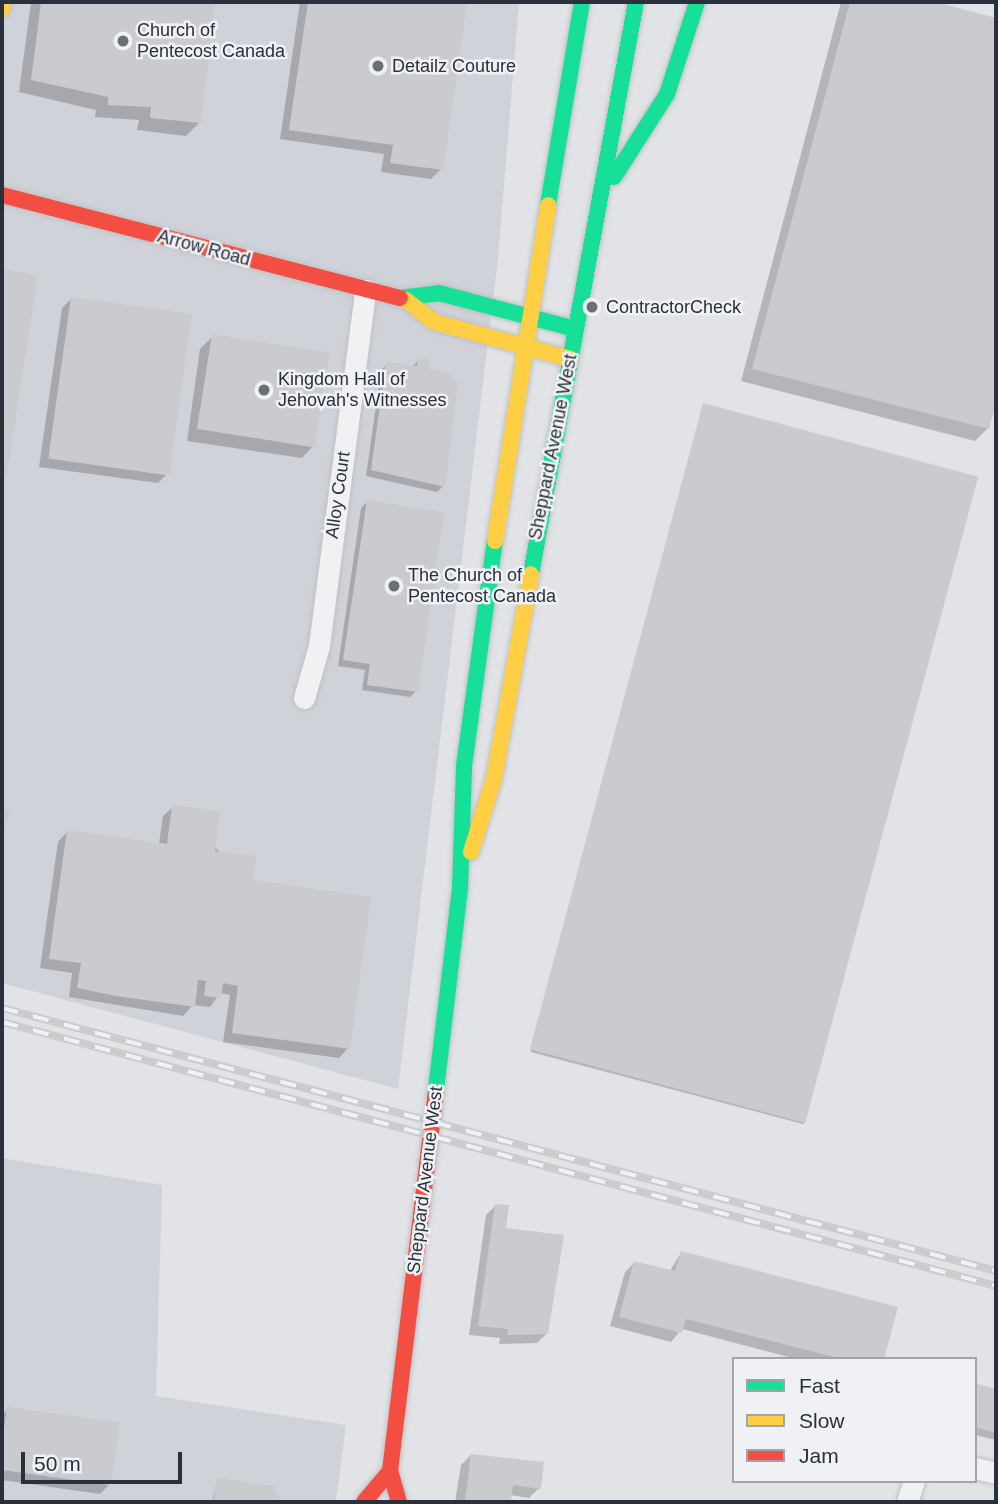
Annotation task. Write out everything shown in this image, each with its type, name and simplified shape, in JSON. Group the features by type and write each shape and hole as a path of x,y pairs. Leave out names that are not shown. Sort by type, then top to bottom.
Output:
{"main road":[{"path":"2,9 3,2"},
{"name":"Sheppard Avenue West","path":"399,1502 390,1471 460,890 464,766 523,350 582,2"},
{"name":"Sheppard Avenue West","path":"460,890 494,778 575,329 602,202 636,2"},
{"path":"602,202 630,146 667,94 697,2"},
{"name":"Arrow Road","path":"2,195 406,300 439,293 575,329"},
{"name":"Arrow Road","path":"406,300 434,323 523,350 570,359"},
{"path":"364,1502 390,1471"}],"street":[{"name":"Alloy Court","path":"304,698 319,646 365,290"},
{"path":"977,1468 996,1473"},
{"path":"907,1502 913,1483"}],"shaded area":[{"path":"2,2 519,2 498,258 398,1089 2,983"},
{"path":"2,1158 162,1185 156,1396 346,1425 336,1502 2,1502"}],"building":[{"name":"Church of Pentecost Canada","path":"41,2 215,2 201,123 150,118 151,107 108,105 108,97 31,80"},
{"name":"Detailz Couture","path":"308,2 467,2 443,170 390,163 393,145 289,130"},
{"path":"850,2 936,2 996,18 996,403 989,429 752,369"},
{"path":"2,269 38,275 6,479 2,479"},
{"path":"71,297 192,314 169,475 48,458"},
{"name":"Kingdom Hall of Jehovah's Witnesses","path":"212,334 330,353 315,447 197,429"},
{"path":"418,358 430,360 429,369 447,372 458,383 445,487 371,470 386,362 417,366"},
{"path":"703,403 978,477 805,1123 530,1049"},
{"name":"The Church of Pentecost Canada","path":"367,500 444,512 418,692 367,685 370,664 343,660"},
{"path":"172,805 220,811 215,851 256,856 253,880 371,897 350,1049 232,1033 238,986 223,983 221,998 204,996 206,981 198,980 195,1007 116,996 77,988 81,963 49,959 67,830 167,844"},
{"path":"2,808 10,810 3,836 2,836"},
{"path":"495,1204 509,1205 506,1228 564,1235 548,1334 507,1335 508,1329 478,1326"},
{"path":"681,1251 898,1307 885,1357 834,1357 686,1319 682,1333 619,1317 634,1261 675,1271"},
{"path":"977,1384 996,1389 996,1433 977,1428"},
{"path":"7,1407 120,1423 111,1485 2,1470 2,1443"},
{"path":"471,1454 544,1462 541,1489 513,1485 511,1502 465,1502"},
{"path":"217,1478 274,1486 281,1502 213,1502"}],"railway":[{"path":"2,1008 996,1271"},
{"path":"2,1022 996,1286"}],"traffic: fast":[{"path":"548,205 582,2"},
{"path":"531,574 636,2"},
{"path":"614,177 667,94 697,2"},
{"path":"400,298 439,293 575,329"},
{"path":"435,1098 460,889 464,766 495,541"}],"traffic: slow":[{"path":"2,9 3,2"},
{"path":"495,541 548,205"},
{"path":"406,300 434,322 570,359"},
{"path":"471,852 494,778 531,574"}],"traffic: jam":[{"path":"2,195 400,298"},
{"path":"399,1502 390,1471 435,1098"},
{"path":"364,1502 390,1471"}],"place":[{"name":"Church of Pentecost Canada","path":"123,41"},
{"name":"Detailz Couture","path":"378,66"},
{"name":"ContractorCheck","path":"592,307"},
{"name":"Kingdom Hall of Jehovah's Witnesses","path":"264,390"},
{"name":"The Church of Pentecost Canada","path":"394,586"}]}
